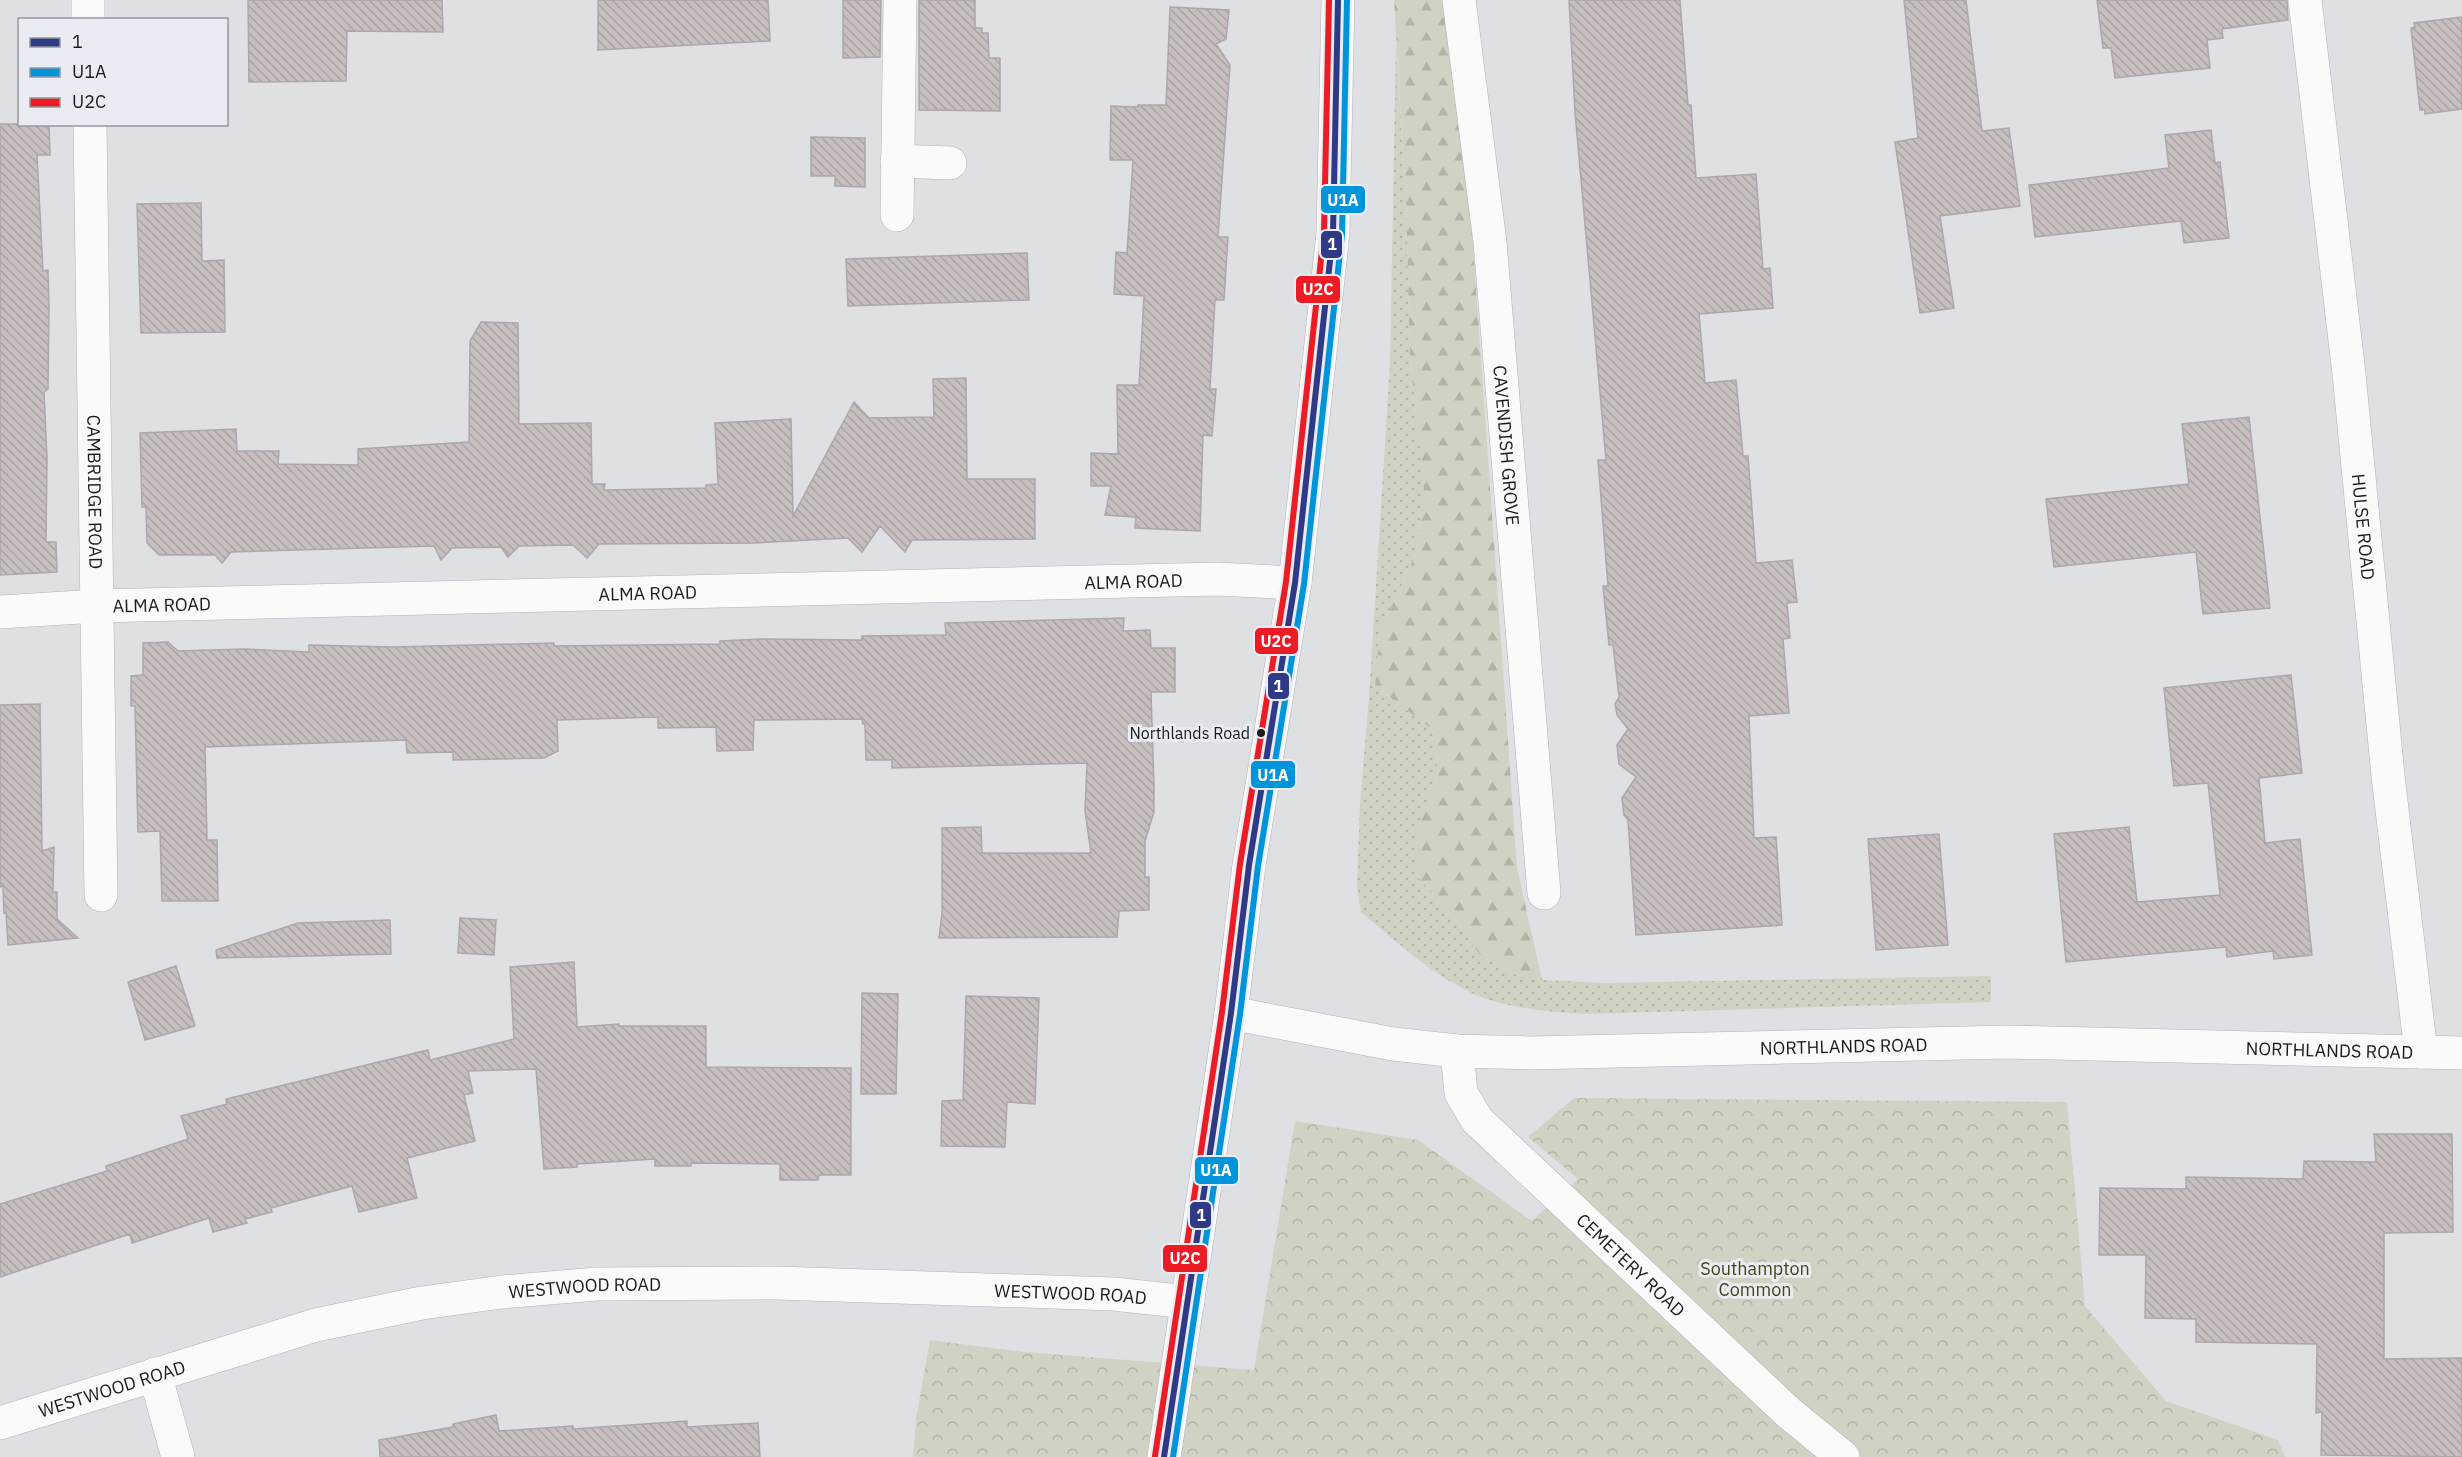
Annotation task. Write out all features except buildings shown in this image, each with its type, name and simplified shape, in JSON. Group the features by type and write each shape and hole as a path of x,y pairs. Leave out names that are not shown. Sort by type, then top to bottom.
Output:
{"street":[{"path":"88,0 88,18"},
{"path":"897,215 900,0"},
{"path":"1164,1457 1231,1013 1249,865 1295,583 1333,233 1338,0"},
{"name":"CAVENDISH GROVE","path":"1459,0 1490,242 1544,893"},
{"name":"HULSE ROAD","path":"2305,0 2349,374 2388,776 2421,1052"},
{"name":"CAMBRIDGE ROAD","path":"90,126 101,895"},
{"path":"897,161 950,162"},
{"name":"ALMA ROAD","path":"0,612 97,606 1217,579 1295,583"},
{"name":"NORTHLANDS ROAD","path":"1231,1013 1393,1044 1457,1051 1531,1053 2008,1042 2462,1053"},
{"name":"CEMETERY ROAD","path":"1457,1051 1461,1093 1478,1120 1789,1413 1843,1457"},
{"name":"WESTWOOD ROAD","path":"0,1423 316,1325 422,1303 502,1292 597,1284 788,1284 1113,1294 1188,1302"},
{"path":"155,1374 178,1457"}],"green space":[{"path":"1394,0 1447,0 1467,161 1517,868 1542,980 1516,975 1481,956 1448,910 1417,876 1417,830 1438,770 1432,729 1375,686 1380,631 1416,554 1424,485 1410,356 1406,201"},
{"path":"1396,42 1406,201 1410,356 1424,485 1416,554 1380,631 1375,686 1432,729 1438,770 1417,830 1417,876 1448,910 1481,956 1516,975 1542,980 1604,983 1991,976 1991,1002 1589,1014 1531,1009 1489,1000 1460,987 1416,958 1361,912 1357,884 1360,805 1390,364"},
{"name":"Southampton Common","path":"1574,1098 2067,1102 2085,1306 2166,1401 2278,1440 2285,1457 913,1457 916,1419 930,1340 1024,1352 1254,1370 1295,1121 1418,1140 1532,1221 1578,1179 1528,1137"}],"transit line":[{"name":"U2C","path":"1155,1456 1222,1012 1240,864 1286,582 1324,232 1329,0"},
{"name":"1","path":"1164,1457 1231,1013 1249,865 1295,583 1333,233 1338,0"},
{"name":"U1A","path":"1173,1457 1240,1014 1258,866 1304,584 1342,234 1347,0"}],"place":[{"name":"Northlands Road","path":"1261,733"}]}
